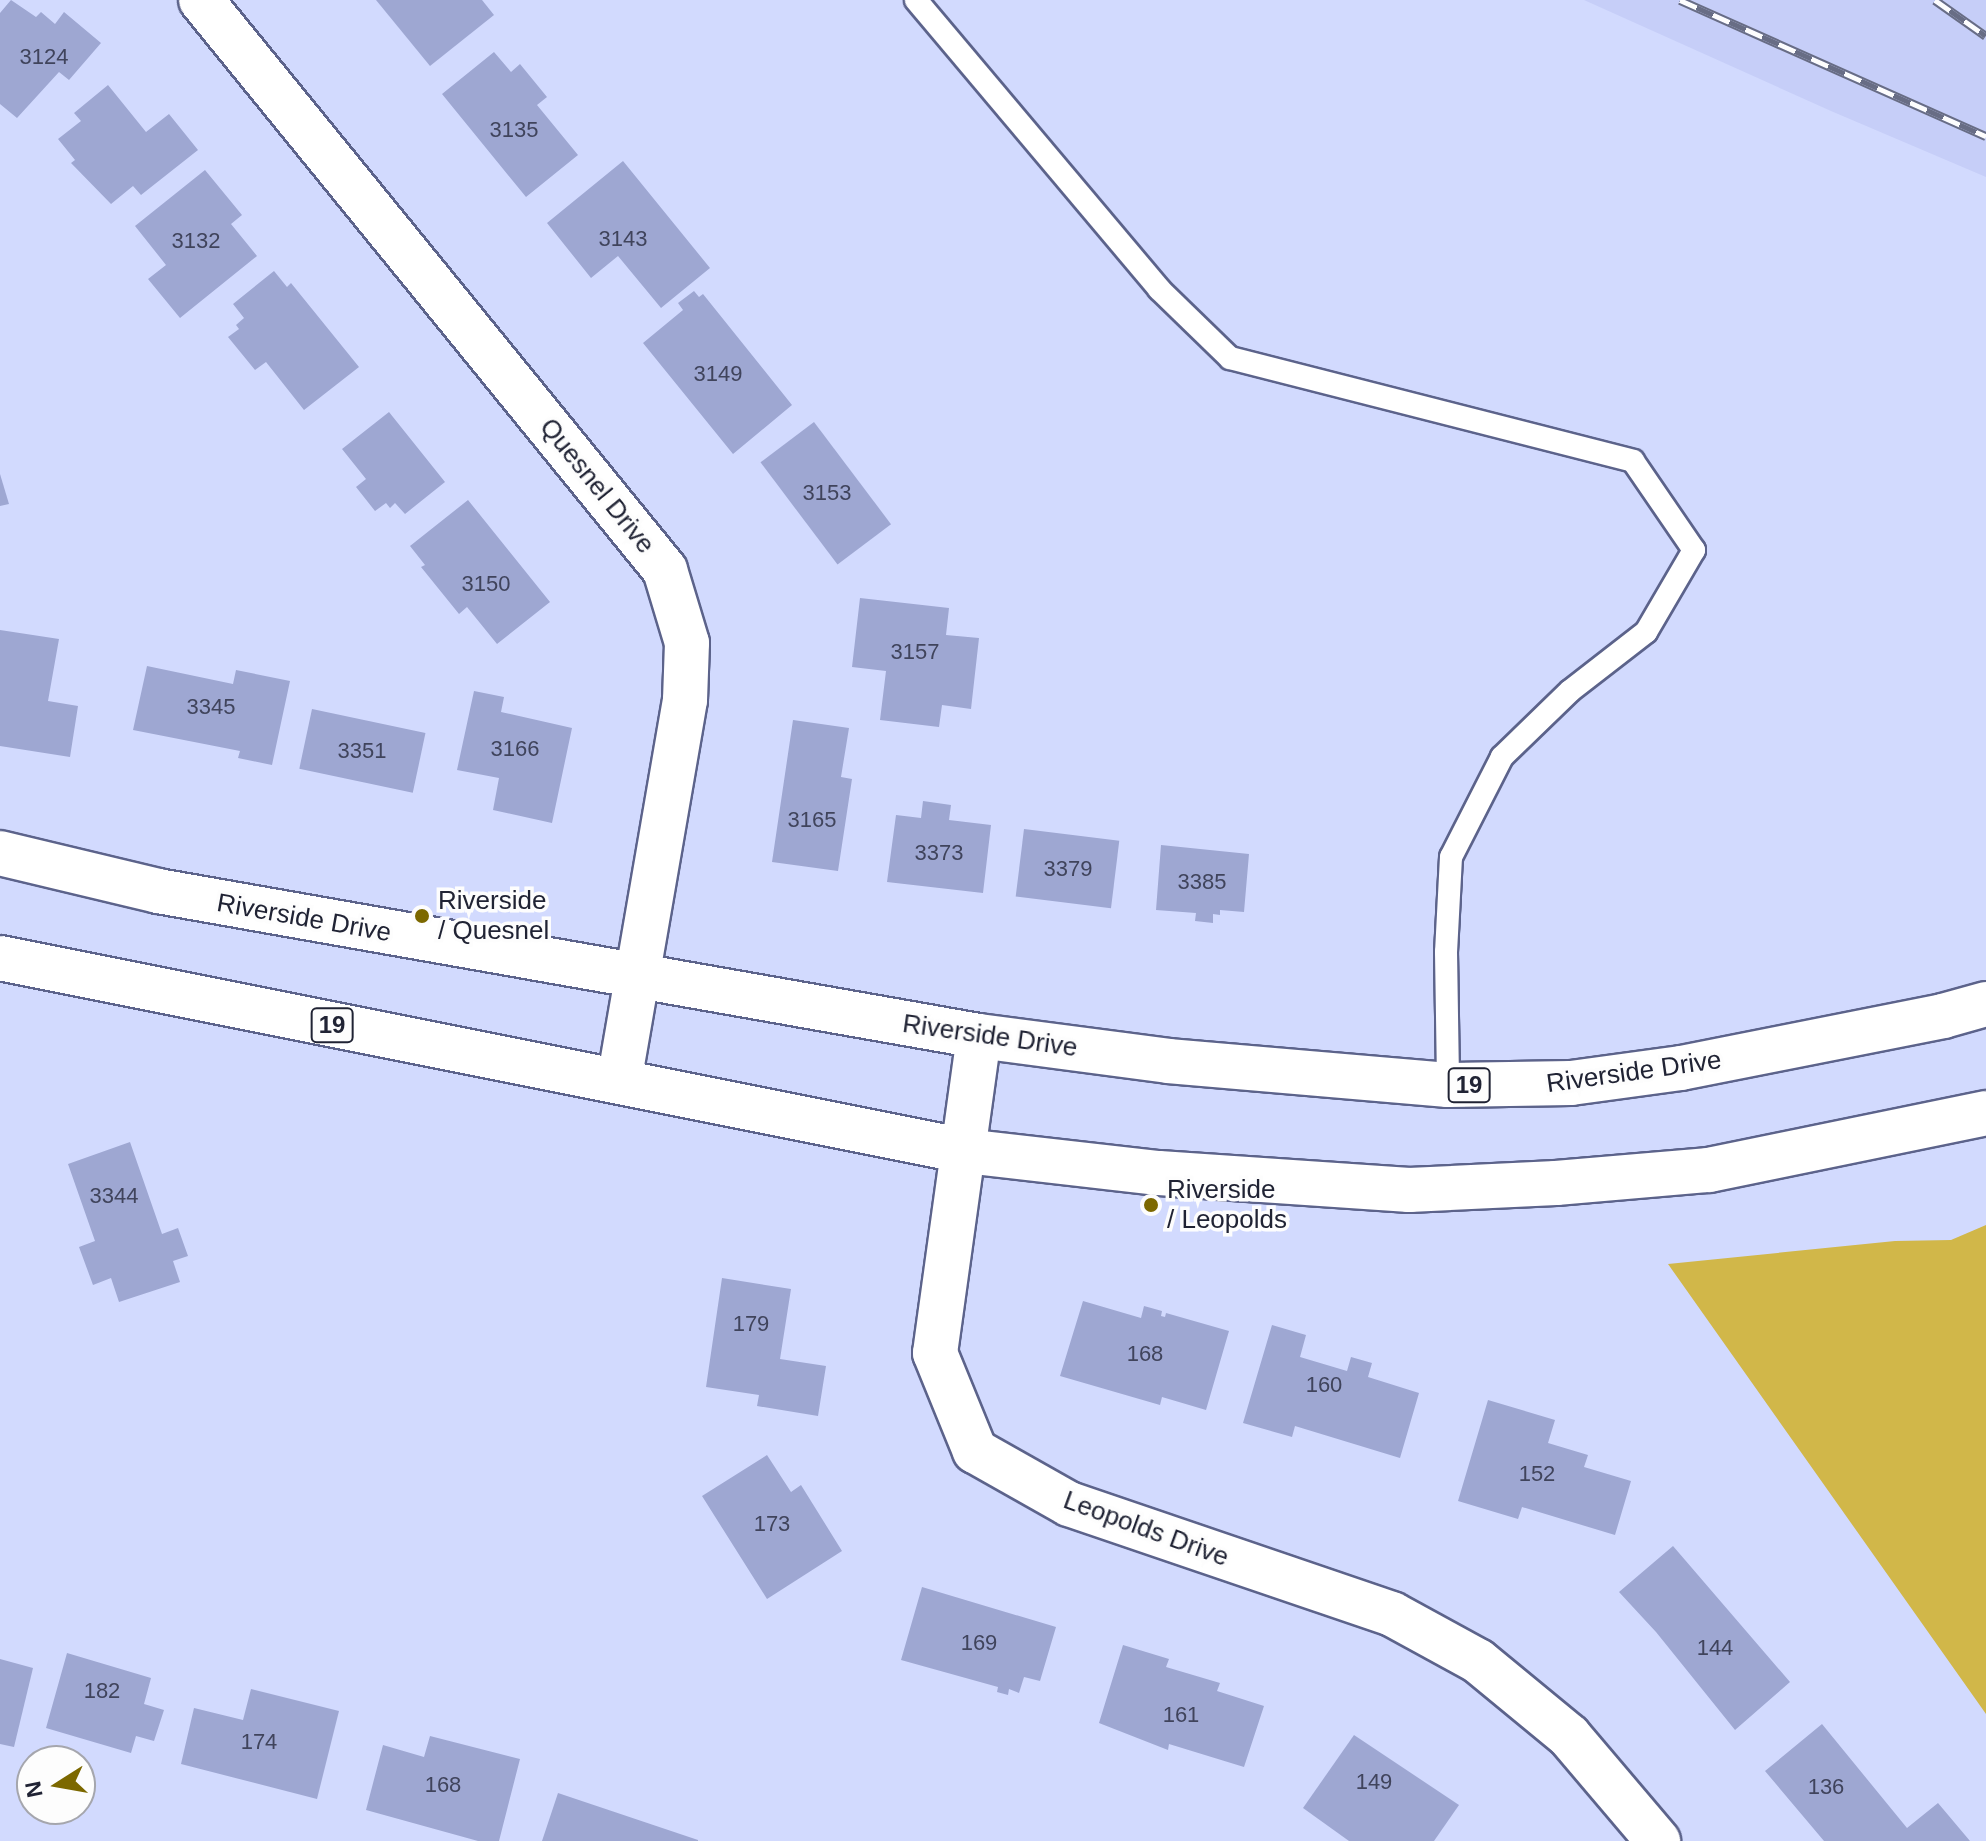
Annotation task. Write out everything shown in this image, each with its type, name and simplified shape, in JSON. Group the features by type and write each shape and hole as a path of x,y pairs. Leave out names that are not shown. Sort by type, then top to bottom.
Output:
{"main road":[{"name":"Quesnel Drive","path":"201,0 665,570 687,643 685,700 619,1081"},
{"name":"Riverside Drive","path":"0,853 158,891 636,978 979,1036 1168,1061 1448,1085 1571,1083 1681,1068 1943,1016 1986,1004"},
{"name":"19","path":"0,958 965,1151 1159,1173 1409,1190 1709,1170 1986,1113"},
{"name":"Leopolds Drive","path":"979,1036 935,1353 975,1451 1069,1504 1392,1614 1478,1661 1569,1736 1658,1841"}],"lane":[{"path":"916,0 1159,289 1230,358 1633,461 1694,550 1646,632 1570,691 1502,757 1451,857 1446,952 1448,1085"}],"shaded area":[{"path":"1584,0 1986,0 1986,177 1831,111"},
{"path":"1986,1225 1986,1714 1668,1264 1895,1241 1951,1240"}],"building":[{"path":"11,0 36,17 41,12 55,24 64,12 101,43 69,80 59,72 17,118 0,104 0,13"},
{"path":"376,0 482,0 494,15 430,66"},
{"path":"494,52 511,72 520,64 547,97 537,105 578,155 526,197 442,94"},
{"path":"108,85 146,132 169,114 198,150 141,195 133,186 111,204 71,163 75,160 58,139 81,121 74,113"},
{"path":"623,161 710,268 661,308 618,256 591,278 547,223"},
{"path":"205,170 242,215 231,224 257,256 180,318 148,279 166,265 135,226"},
{"path":"274,271 287,287 291,283 359,367 304,410 266,362 255,370 228,337 239,329 236,325 244,318 233,304"},
{"path":"694,291 699,297 703,294 792,405 733,454 643,343 683,310 678,303"},
{"path":"389,412 445,482 405,514 395,503 390,508 386,503 375,511 356,487 366,479 342,449"},
{"path":"814,422 891,524 838,565 760,462"},
{"path":"0,474 9,504 0,506"},
{"path":"468,500 550,602 497,644 467,607 459,614 421,567 425,565 410,546"},
{"path":"860,598 949,608 946,635 979,638 971,709 942,705 939,727 880,720 886,671 852,667"},
{"path":"0,630 59,639 48,701 78,706 70,757 0,746"},
{"path":"147,666 233,684 236,670 290,681 272,765 238,758 240,751 133,730"},
{"path":"474,691 504,697 501,712 572,728 552,823 493,810 499,778 457,770"},
{"path":"312,709 425,733 413,793 299,769"},
{"path":"793,720 849,728 841,777 852,779 838,871 772,862"},
{"path":"923,801 951,805 949,820 991,825 983,893 887,882 896,815 921,818"},
{"path":"1024,829 1119,841 1111,908 1016,896"},
{"path":"1161,845 1249,854 1244,912 1220,910 1220,915 1213,914 1213,923 1195,921 1196,913 1156,910"},
{"path":"130,1142 162,1234 178,1228 188,1256 173,1261 180,1282 119,1302 111,1278 93,1285 79,1247 95,1241 68,1164"},
{"path":"722,1278 791,1289 780,1359 826,1366 818,1416 757,1406 759,1395 706,1387"},
{"path":"1083,1301 1141,1318 1144,1306 1162,1311 1161,1316 1165,1317 1166,1313 1229,1331 1206,1410 1162,1397 1160,1405 1060,1376"},
{"path":"1272,1325 1306,1335 1300,1357 1347,1371 1351,1357 1372,1363 1368,1377 1419,1393 1400,1458 1295,1426 1292,1437 1243,1423"},
{"path":"1488,1400 1555,1420 1548,1443 1588,1455 1584,1467 1631,1481 1615,1535 1522,1507 1518,1519 1458,1501"},
{"path":"767,1455 791,1492 801,1485 842,1551 767,1599 702,1496"},
{"path":"1673,1546 1790,1682 1735,1730 1656,1632 1619,1592"},
{"path":"922,1587 1056,1627 1040,1681 1024,1677 1019,1693 1009,1689 1008,1695 997,1692 998,1687 901,1660"},
{"path":"1123,1645 1169,1659 1166,1667 1220,1683 1217,1691 1264,1706 1244,1767 1169,1744 1168,1750 1099,1723"},
{"path":"67,1653 151,1678 144,1704 164,1710 154,1741 136,1736 131,1753 46,1728"},
{"path":"0,1659 33,1668 14,1747 0,1744"},
{"path":"251,1689 339,1711 317,1799 181,1764 194,1708 243,1720"},
{"path":"1822,1724 1907,1828 1938,1803 1970,1841 1824,1841 1765,1771"},
{"path":"1354,1735 1459,1805 1434,1841 1349,1841 1303,1808"},
{"path":"430,1736 520,1759 499,1841 478,1841 366,1810 383,1745 424,1757"},
{"path":"558,1793 698,1840 698,1841 542,1841"}],"railway":[{"path":"1680,0 1986,136"},
{"path":"1935,0 1986,36"}],"place":[{"name":"Riverside / Quesnel","path":"422,916"},
{"name":"Riverside / Leopolds","path":"1151,1205"}]}
